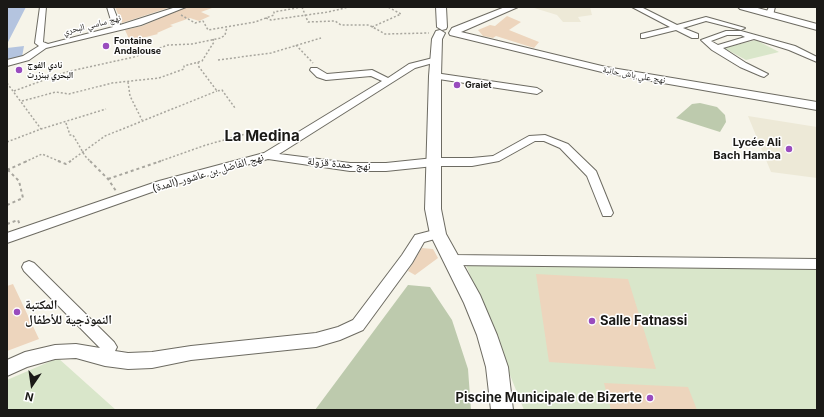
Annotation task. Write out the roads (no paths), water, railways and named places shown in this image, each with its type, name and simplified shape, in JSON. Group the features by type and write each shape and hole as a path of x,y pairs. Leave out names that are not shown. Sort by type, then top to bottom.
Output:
{"street":[{"path":"7,63 26,58 44,45 39,43 43,7"},
{"path":"110,7 117,29"},
{"name":"نهج ساسي البحري","path":"44,45 54,45 117,29 192,7"},
{"path":"441,7 444,35 435,76 433,209 438,234 473,301 487,335 497,367 502,410"},
{"path":"444,35 502,7"},
{"path":"444,35 513,7"},
{"path":"636,7 695,36"},
{"path":"743,7 771,10 817,27"},
{"path":"644,36 675,26 706,19 741,28"},
{"path":"764,74 742,64 715,48 705,41 706,39 734,32 792,48 817,60"},
{"name":"نهج الفاضل بن عاشور (المدة)","path":"7,238 163,184 268,156 412,66 444,35"},
{"name":"نهج علي باش حانبة","path":"444,35 606,70 817,106"},
{"path":"715,48 753,37"},
{"path":"314,70 320,75 326,77 372,73 388,81"},
{"path":"435,76 537,91"},
{"name":"نهج حمدة قزولة","path":"268,156 350,167 386,167 434,162 472,162 494,159 533,138 545,138 564,146 592,174 607,213"},
{"path":"7,368 25,360 55,352 76,351 105,358 128,361 152,360 191,353 316,340 340,333 358,325 372,309 420,238 438,234"},
{"path":"452,260 817,264"},
{"path":"29,267 109,347 105,358"}],"water":[{"path":"7,7 26,7 7,44"},
{"path":"24,46 22,57 7,61 7,48"}],"place":[{"name":"Fontaine Andalouse","path":"106,46"},
{"name":"نادي الفوج البحري ببنزرت","path":"19,70"},
{"name":"Graiet","path":"457,85"},
{"name":"Lycée Ali Bach Hamba","path":"789,149"},
{"name":"المكتبة النموذجية للأطفال","path":"17,312"},
{"name":"Salle Fatnassi","path":"592,321"},
{"name":"Piscine Municipale de Bizerte","path":"650,398"}],"district":[{"name":"La Medina","path":"262,136"}]}
